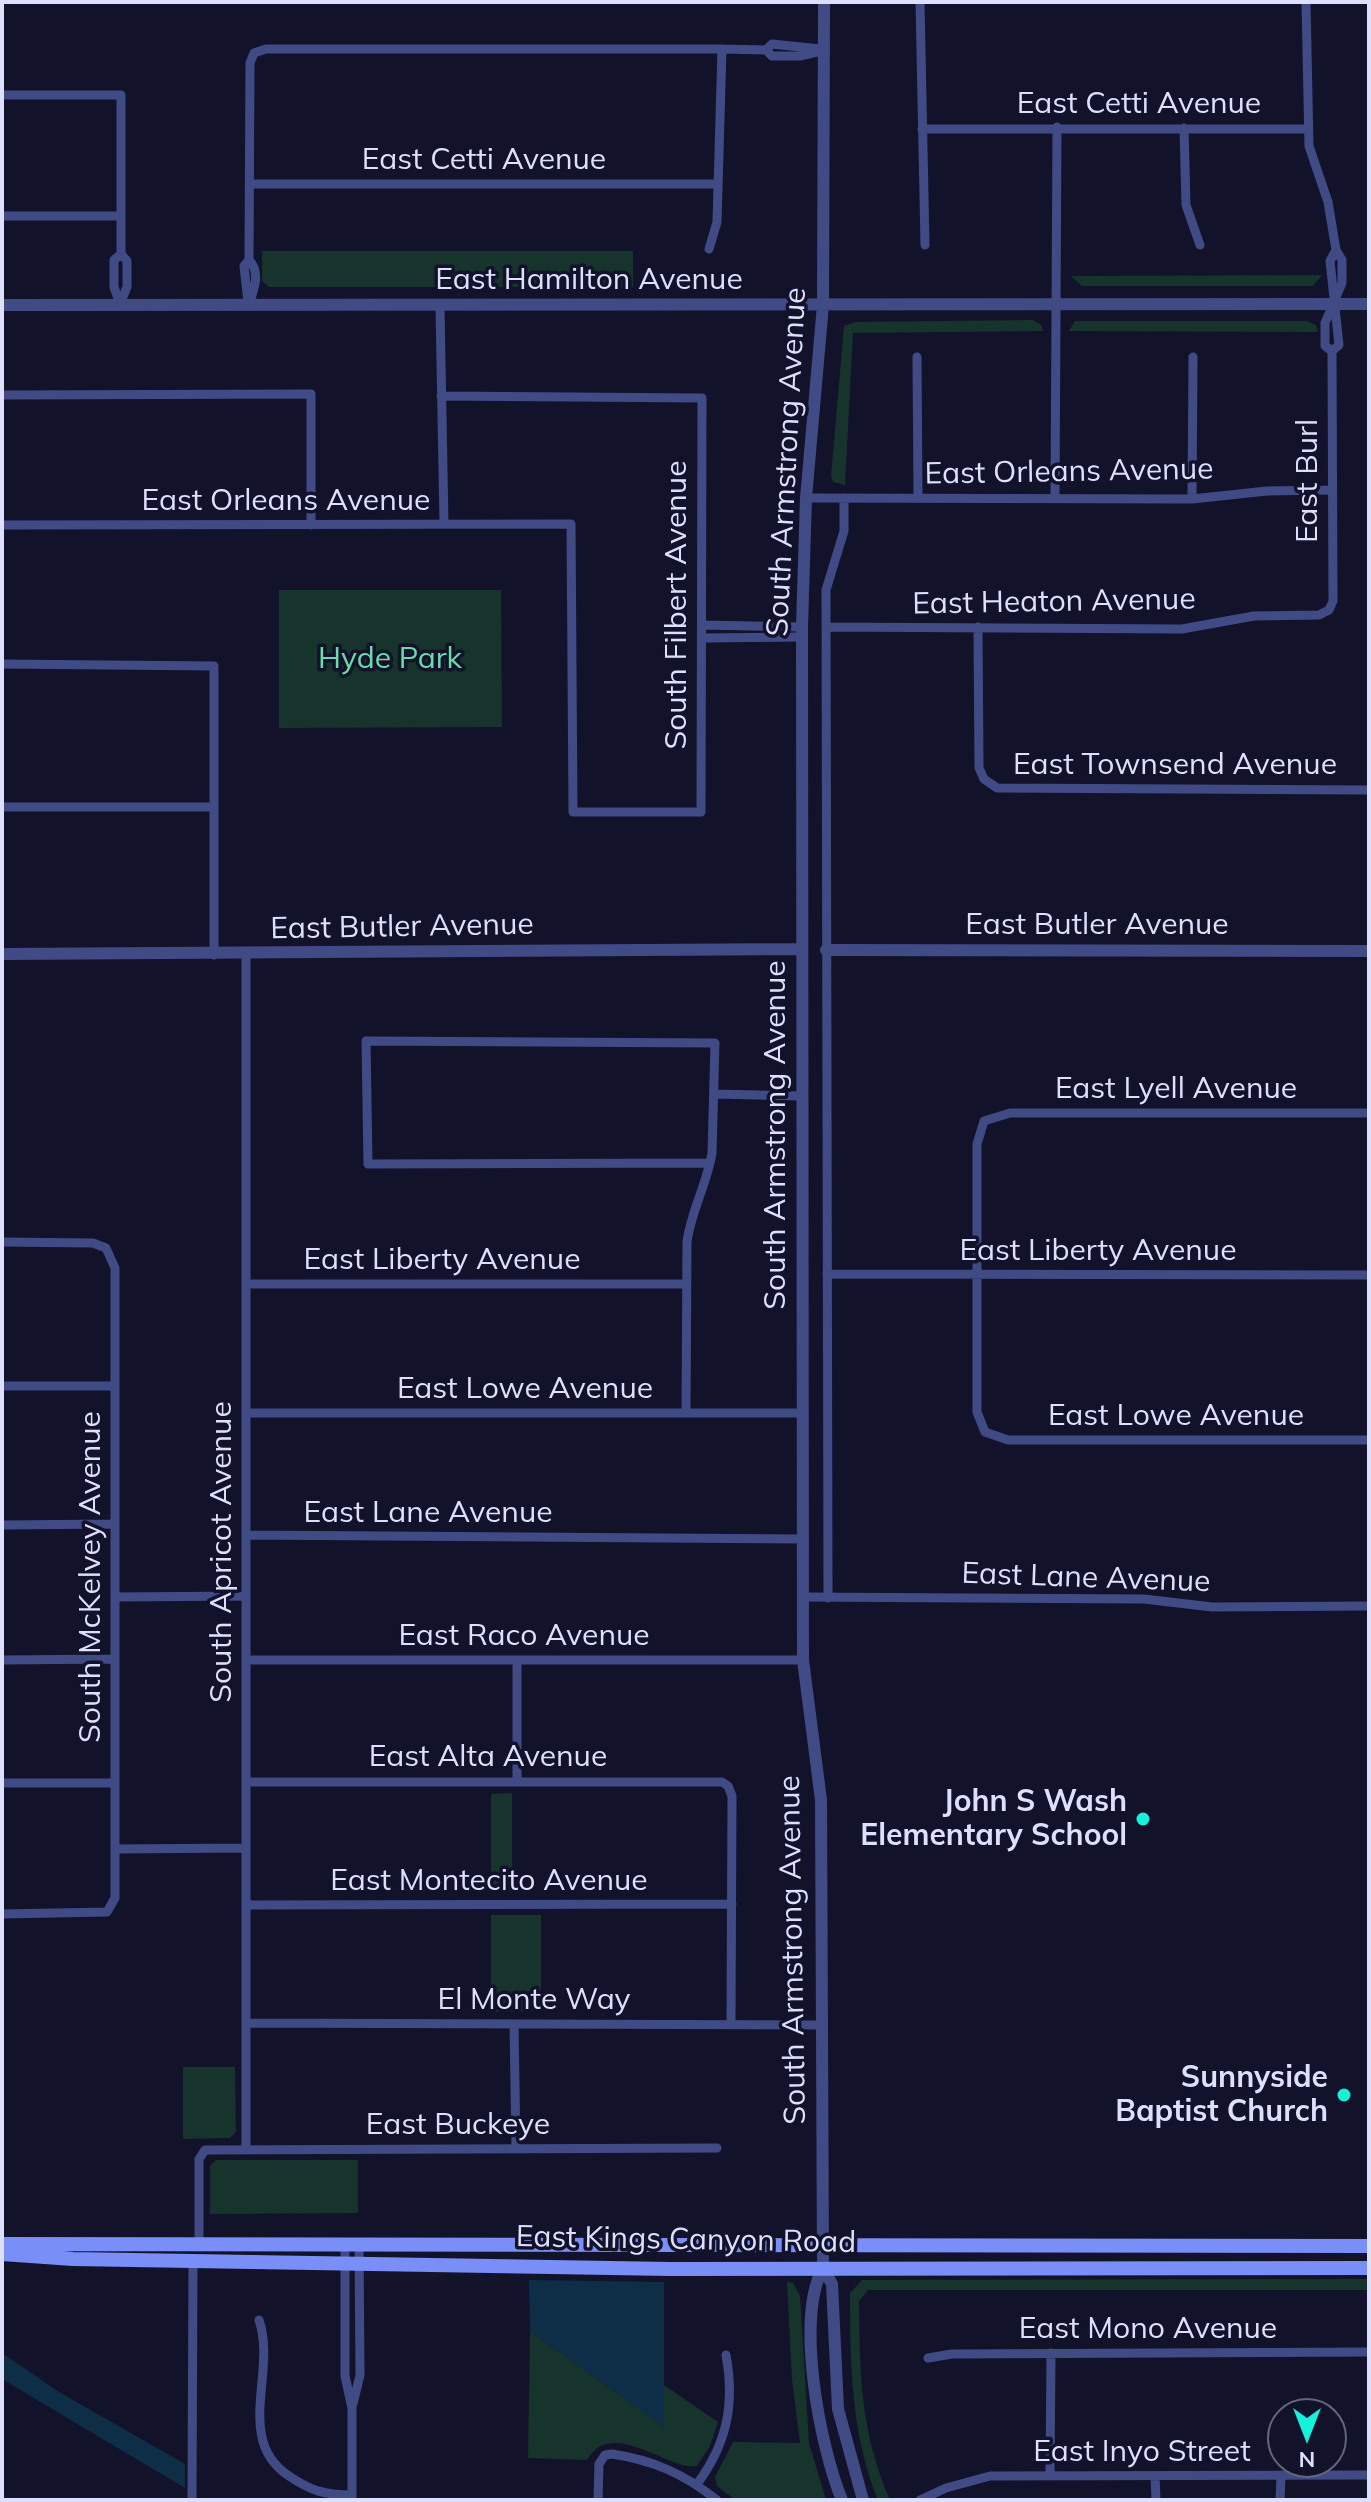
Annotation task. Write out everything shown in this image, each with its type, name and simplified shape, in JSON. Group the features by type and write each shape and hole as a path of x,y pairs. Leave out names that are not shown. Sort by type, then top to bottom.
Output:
{"main road":[{"name":"East Kings Canyon Road","path":"2,2244 1369,2246"},
{"path":"97,2259 134,2252 189,2251 199,2244"},
{"name":"East Kings Canyon Road","path":"2,2254 97,2259 670,2269 1369,2268"}],"street":[{"name":"South Armstrong Avenue","path":"823,2268 821,1800 803,1660 802,1597 802,632 806,498 823,305 824,2"},
{"path":"920,2 925,245"},
{"name":"East Burl","path":"1306,2 1309,146 1328,202 1336,250 1342,260 1342,283 1334,303 1339,345 1332,351 1333,601 1329,610"},
{"path":"249,304 255,285 255,266 249,260 250,63 254,53 266,49 766,50 772,44 800,44 825,50"},
{"path":"709,249 717,222 722,49"},
{"path":"2,95 121,95 121,254 127,261 127,287 120,304"},
{"path":"1055,498 1057,127"},
{"path":"1184,128 1186,205 1200,245"},
{"name":"East Cetti Avenue","path":"922,129 1308,129"},
{"name":"East Cetti Avenue","path":"251,184 718,184"},
{"path":"2,216 121,216"},
{"name":"East Hamilton Avenue","path":"2,305 1369,304"},
{"path":"440,307 444,524"},
{"path":"917,357 918,498"},
{"path":"1192,499 1193,357"},
{"path":"2,395 311,394 311,525"},
{"name":"South Filbert Avenue","path":"441,396 702,398 701,812"},
{"name":"East Orleans Avenue","path":"806,498 1192,499 1267,491 1332,490"},
{"name":"South Armstrong Avenue","path":"828,1598 826,627 827,583 844,531 844,498"},
{"name":"East Orleans Avenue","path":"2,525 571,524 573,812 701,812"},
{"name":"East Heaton Avenue","path":"826,627 1182,629 1241,617 1319,615 1329,610"},
{"path":"702,625 802,632"},
{"name":"East Townsend Avenue","path":"978,627 979,761 984,779 1005,789 1369,790"},
{"path":"702,638 802,632"},
{"path":"2,664 214,666 214,955"},
{"path":"2,807 213,807"},
{"name":"East Butler Avenue","path":"2,954 246,955 802,949"},
{"name":"East Butler Avenue","path":"826,950 1369,951"},
{"name":"South Apricot Avenue","path":"246,955 246,2149"},
{"path":"686,1413 689,1230 710,1163 715,1043 366,1041 368,1164 710,1163"},
{"path":"715,1094 802,1096"},
{"name":"East Lyell Avenue","path":"977,1274 977,1144 984,1121 1010,1113 1369,1113"},
{"name":"South McKelvey Avenue","path":"2,1242 93,1243 106,1248 115,1268 115,1898 112,1909 101,1914 2,1914"},
{"name":"East Liberty Avenue","path":"827,1274 1369,1275"},
{"name":"East Lowe Avenue","path":"977,1274 977,1412 985,1432 1008,1440 1369,1440"},
{"name":"East Liberty Avenue","path":"247,1284 686,1284"},
{"path":"2,1386 115,1386"},
{"name":"East Lowe Avenue","path":"246,1413 803,1413"},
{"path":"2,1525 115,1524"},
{"name":"East Lane Avenue","path":"246,1535 802,1539"},
{"path":"115,1597 246,1596"},
{"name":"East Lane Avenue","path":"802,1597 1144,1599 1212,1607 1369,1606"},
{"path":"2,1660 115,1659"},
{"name":"East Raco Avenue","path":"246,1660 803,1660"},
{"path":"517,1660 517,1780"},
{"name":"East Alta Avenue","path":"246,1782 714,1781 728,1786 732,1796 732,1904"},
{"path":"2,1783 115,1783"},
{"path":"115,1849 246,1848"},
{"path":"731,2024 732,1904"},
{"name":"East Montecito Avenue","path":"246,1905 732,1904"},
{"name":"El Monte Way","path":"246,2023 822,2025"},
{"path":"514,2024 516,2149"},
{"name":"East Buckeye","path":"199,2244 200,2152 246,2149 717,2148"},
{"path":"259,2320 265,2355 259,2425 264,2450 281,2471 312,2491 352,2498 352,2408 345,2376 352,2243"},
{"path":"192,2500 193,2259"},
{"path":"352,2262 360,2375 352,2408"},
{"path":"823,2268 814,2285 814,2386 826,2450 842,2500"},
{"path":"823,2268 832,2284 838,2409 850,2462 863,2500"},
{"name":"East Mono Avenue","path":"928,2358 952,2354 1369,2352"},
{"path":"1050,2476 1051,2353"},
{"path":"697,2484 725,2435 731,2397 726,2355"},
{"path":"598,2500 601,2459 612,2454 654,2463 697,2484 717,2500"},
{"name":"East Inyo Street","path":"1347,2475 1369,2475"},
{"name":"East Inyo Street","path":"920,2500 969,2480 1050,2476 1267,2476"},
{"path":"1155,2476 1156,2500"},
{"path":"1280,2500 1281,2478"}],"green space":[{"path":"262,251 633,251 633,287 269,287 262,281"},
{"path":"1322,275 1313,286 1082,286 1071,276"},
{"path":"1033,320 1041,325 1043,331 853,333 845,485 833,482 831,476 844,326 855,322"},
{"path":"1075,321 1307,321 1316,325 1318,332 1069,331"},
{"name":"Hyde Park","path":"279,590 501,590 502,727 279,728"},
{"path":"512,1793 512,1891 491,1891 491,1794"},
{"path":"491,1915 541,1915 541,2011 491,2012"},
{"path":"183,2067 235,2067 236,2132 230,2138 183,2139"},
{"path":"216,2160 358,2160 358,2213 210,2214 210,2166"},
{"path":"1369,2279 1369,2290 868,2290 859,2301 864,2402 873,2450 890,2500 877,2498 857,2423 852,2372 850,2293 862,2280"},
{"path":"787,2282 793,2283 800,2296 809,2443 826,2500 735,2500 717,2486 715,2477 733,2442 800,2443 792,2380"},
{"path":"530,2331 663,2426 664,2385 718,2422 710,2446 697,2466 686,2466 626,2444 611,2443 598,2448 587,2460 528,2458"}],"water":[{"path":"529,2280 664,2282 664,2427 530,2331"},
{"path":"2,2353 59,2392 185,2464 185,2488 2,2379"}],"place":[{"name":"John S Wash Elementary School","path":"1143,1819"},
{"name":"Sunnyside Baptist Church","path":"1344,2095"}]}
